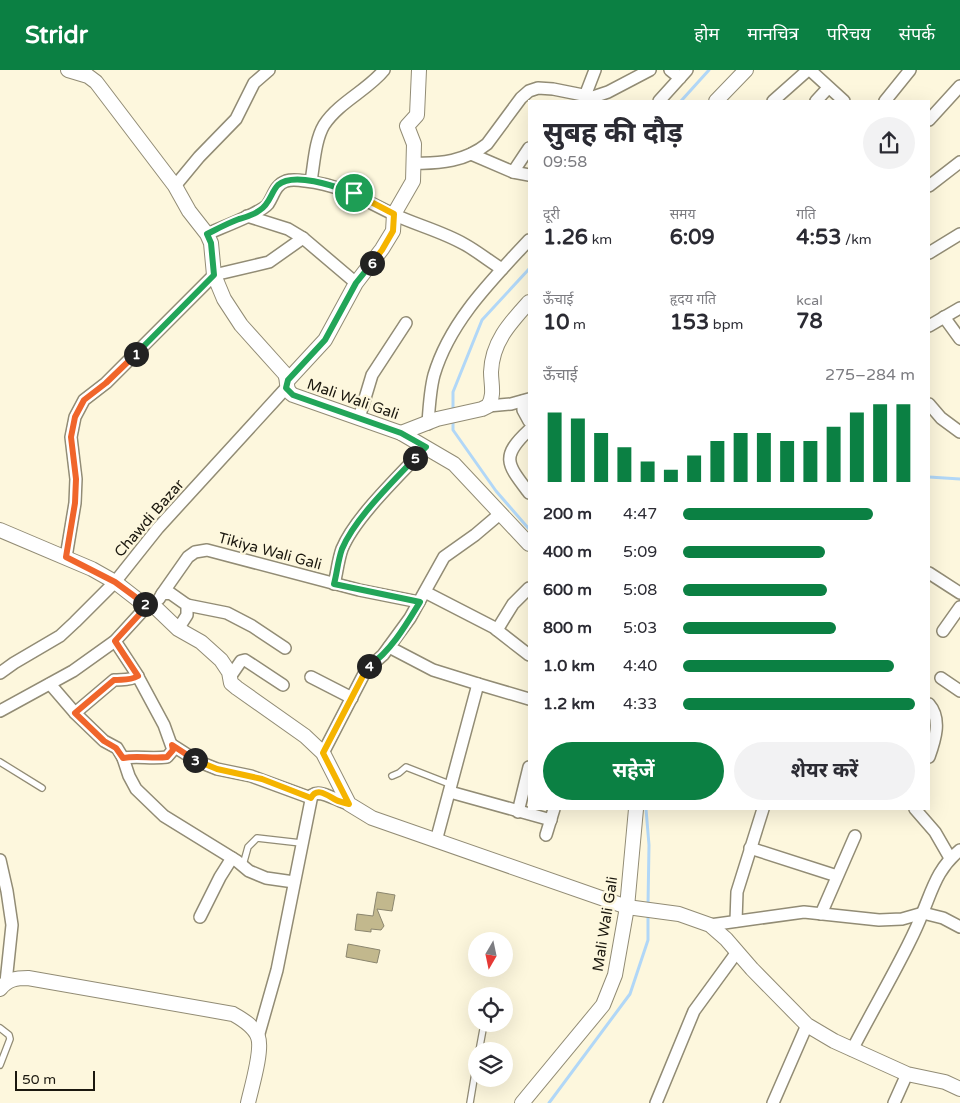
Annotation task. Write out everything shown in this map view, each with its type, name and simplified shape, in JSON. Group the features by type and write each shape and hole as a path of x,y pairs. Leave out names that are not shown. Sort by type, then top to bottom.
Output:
{"street":[{"name":"Mali Wali Gali","path":"68,70 92,73 96,82 175,186 189,211 207,234 211,243 214,275 224,299 241,325 285,374 287,384 293,395 401,433 454,464 528,543"},
{"path":"175,186 199,157 236,119 254,83 269,70"},
{"path":"311,181 319,138 324,125 352,97 384,70"},
{"path":"287,384 325,340 356,283 382,250 393,231 394,214 413,181 414,144 407,126 417,115 419,70"},
{"path":"585,96 595,70"},
{"path":"414,163 435,164 471,154 487,144 521,98 529,91 538,88 562,90 585,96 599,96 650,70"},
{"path":"660,100 684,74 670,70"},
{"path":"717,100 746,70"},
{"path":"775,100 809,70 843,100"},
{"path":"886,100 910,70"},
{"path":"930,119 960,86"},
{"path":"817,100 828,88"},
{"path":"557,100 562,90"},
{"path":"513,172 528,150"},
{"path":"471,154 513,172 528,175"},
{"path":"930,185 960,162"},
{"path":"207,234 259,211 268,204 277,186 285,181 293,179 311,181 335,186 354,193 394,214 463,244 502,269"},
{"path":"248,216 288,230 303,238 356,283"},
{"path":"930,252 960,234"},
{"path":"66,557 75,503 76,479 71,437 75,417 84,400 106,383 214,275 270,262 303,238"},
{"path":"432,422 429,402 434,374 451,337 485,287 528,241"},
{"path":"488,406 492,395 491,372 499,339 509,324 528,303"},
{"path":"930,325 960,308"},
{"path":"944,317 960,339"},
{"path":"358,418 372,375 406,323"},
{"name":"Chawdi Bazar","path":"0,673 60,636 115,582 158,528 287,384"},
{"path":"401,433 488,406 526,400 523,410 528,418"},
{"path":"930,405 941,418 960,432"},
{"path":"528,431 512,449 509,460 511,470 528,492"},
{"path":"334,584 342,550 354,529 373,505 426,447"},
{"path":"323,753 366,670 384,655 422,597 438,565 444,557 475,535 501,513"},
{"path":"0,530 42,549 66,557 115,582 142,603 154,602 170,593 187,605 227,614 252,626 285,648"},
{"name":"Tikiya Wali Gali","path":"0,711 73,671 115,641 154,602 188,557 195,552 207,550 334,584 422,597 497,630 528,654"},
{"path":"930,574 960,592"},
{"path":"497,630 514,604 528,589"},
{"path":"154,602 178,629 201,642 221,660 226,666 231,683 236,688 305,736 323,753 349,804"},
{"path":"178,629 187,615 187,605"},
{"path":"943,631 960,607"},
{"path":"115,641 138,676 164,725 173,750 167,757 157,759 132,756 123,758"},
{"path":"389,647 433,670 528,699"},
{"path":"230,677 241,661 244,660 282,685"},
{"path":"75,713 114,680 128,680 138,676"},
{"path":"311,677 352,698"},
{"path":"940,678 960,692"},
{"path":"50,684 75,713 104,741 116,748 123,758 136,789 164,816 232,858 249,871 266,878 294,882"},
{"path":"436,841 478,684"},
{"path":"930,705 934,710 937,720 937,729 930,754"},
{"path":"172,745 197,761 217,769 251,776 311,798"},
{"path":"518,812 528,771"},
{"path":"451,788 518,812 551,820"},
{"path":"248,1103 259,1053 258,1037 277,970 311,798 316,792 322,792 349,804 372,818 627,907 679,914 710,925 726,938 807,1025 852,1050 907,1074 945,1082 960,1089"},
{"path":"546,835 554,810"},
{"name":"Mali Wali Gali","path":"522,1103 603,1004 615,975 627,907 636,810"},
{"path":"736,921 737,892 763,810"},
{"path":"916,810 935,832 950,858"},
{"path":"821,914 855,836"},
{"path":"750,848 837,876"},
{"path":"852,1050 906,948 940,871 950,858 960,850"},
{"path":"200,917 232,858"},
{"path":"0,860 12,925 3,985"},
{"path":"710,925 804,912 879,920 902,919 923,913 943,918 960,927"},
{"path":"656,1103 694,1011 737,952"},
{"path":"3,985 16,978 28,978 233,1014 244,1020 258,1037"},
{"path":"773,1103 807,1025"},
{"path":"894,1103 907,1074"}],"lane":[{"path":"0,762 42,788"},
{"path":"392,776 406,767 451,788"},
{"path":"242,865 248,847 257,838 301,843"},
{"path":"0,1028 9,1035 10,1039 0,1065"},
{"path":"470,1103 473,1087"}],"building":[{"path":"377,892 395,895 392,911 377,909 384,926 381,930 371,929 371,932 355,930 357,914 373,916"},
{"path":"348,944 380,950 377,963 346,957"}],"waterway":[{"path":"682,100 709,70"},
{"path":"453,412 453,392 482,320 528,270"},
{"path":"453,419 453,430 496,491 528,528"},
{"path":"930,477 960,479"},
{"path":"646,810 649,845 648,905"},
{"path":"549,1103 630,994 648,940 648,914"}],"route":[{"path":"293,179 311,181 335,186 354,193 394,214 393,231 382,250 356,283 325,340 288,380 286,388 293,395 401,433 426,447 373,505 354,529 342,550 334,584 420,602 384,655 366,670 323,753 349,804 322,792 316,792 311,798 262,779 217,769 197,761 172,745 173,750 167,757 157,759 132,756 123,758 116,748 104,741 75,713 114,680 128,680 138,676 115,641 148,605 142,603 115,582 66,557 75,503 76,479 71,437 75,417 84,400 106,383 214,275 211,243 207,234 259,211 268,204 277,186 285,181 293,179"}]}
